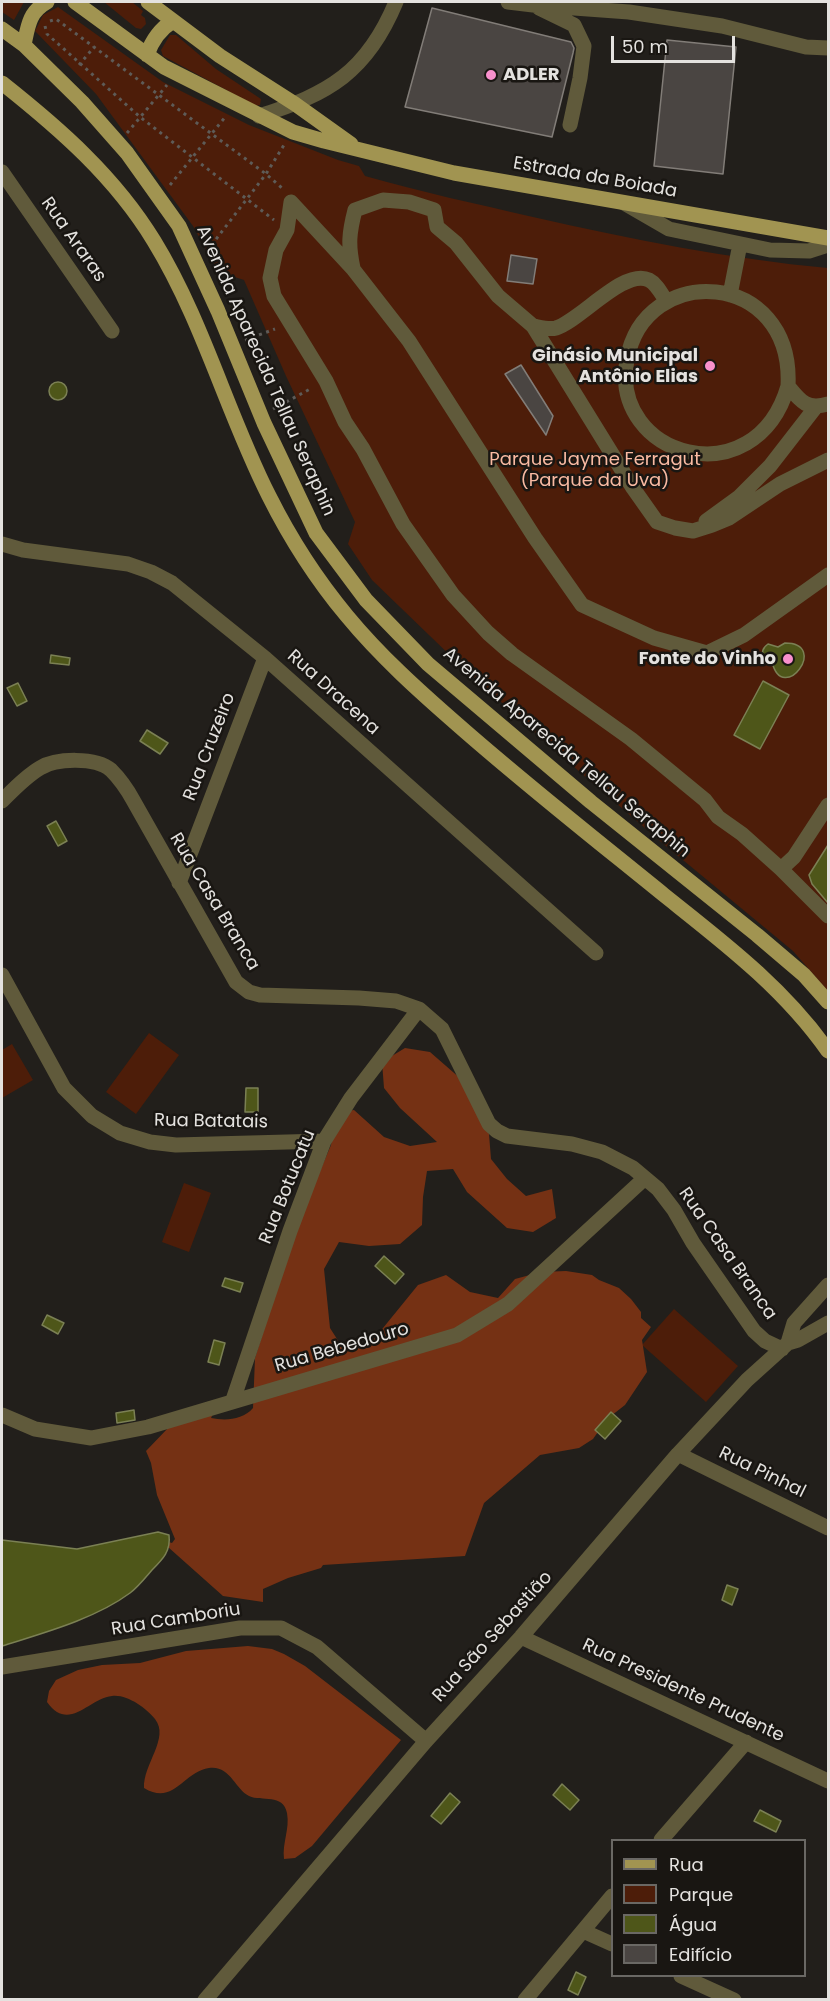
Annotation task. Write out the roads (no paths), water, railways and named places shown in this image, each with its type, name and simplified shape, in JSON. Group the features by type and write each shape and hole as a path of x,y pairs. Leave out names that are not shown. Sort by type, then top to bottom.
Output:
{"main road":[{"path":"24,45 30,17 39,6 47,2"},
{"name":"Estrada da Boiada","path":"75,2 175,73 293,132 454,173 828,238"},
{"path":"148,2 219,56 295,104 356,148"},
{"path":"147,55 162,28 173,21"},
{"name":"Avenida Aparecida Tellau Seraphin","path":"2,29 24,45 82,102 118,143 179,226 232,345 260,415 316,533 374,608 428,664 591,802 757,935 804,975 828,1002"},
{"path":"2,83 72,141 101,170 130,205 155,243 198,327 269,496 298,547 346,615 407,680 488,752 741,957 784,997 828,1051"}],"street":[{"path":"259,116 295,104 339,82 364,57 386,27 396,2"},
{"path":"508,2 640,14 722,26 806,47 828,48"},
{"path":"533,5 574,26 584,46 570,125"},
{"name":"Rua Araras","path":"2,172 112,331"},
{"path":"353,269 349,247 355,210 383,200 434,210 437,226 456,243 498,296 532,326 650,515 657,522 693,531 729,519 780,484 828,460"},
{"path":"828,575 744,635 707,653 654,638 582,605 409,341 353,269 291,202 287,230 276,250 270,278 274,296 326,381 345,422 363,449 403,524 453,595 512,654 631,739 705,800 718,817 742,834 781,869 828,916"},
{"path":"624,202 669,230 770,250 809,251 828,245"},
{"path":"730,295 740,244"},
{"path":"532,326 555,329 583,313 623,283 639,279 648,279 656,284 667,302"},
{"path":"702,291 730,295 754,306 768,318 778,332 789,367 788,386 775,417 758,436 736,449 711,454 685,452 656,436 643,424 634,410 627,385 627,360 632,342 640,326 652,312 667,302 684,294 702,291"},
{"path":"788,386 806,405 822,406"},
{"path":"693,531 739,497 770,466 822,406"},
{"name":"Rua Dracena","path":"2,544 23,550 128,564 151,572 172,584 265,658 596,953"},
{"name":"Rua Cruzeiro","path":"179,883 265,658"},
{"name":"Rua Casa Branca","path":"2,801 42,766 68,759 109,768 123,783 236,982 249,992 260,995 396,1001 419,1009 442,1029 489,1124 496,1131 507,1136 572,1144 602,1152 633,1168 658,1189 754,1331 765,1341 785,1346 795,1323 828,1285"},
{"path":"781,869 794,857 828,805"},
{"name":"Rua Batatais","path":"2,975 64,1088 92,1116 120,1133 150,1142 176,1145 324,1141"},
{"name":"Rua Botucatu","path":"232,1400 286,1240 324,1141 351,1098 419,1009"},
{"name":"Rua Bebedouro","path":"2,1415 35,1429 91,1438 148,1427 232,1400 457,1335 508,1304 645,1178"},
{"name":"Rua São Sebastião","path":"205,2000 426,1741 521,1637 678,1454 747,1380 785,1346 828,1323"},
{"name":"Rua Pinhal","path":"678,1454 828,1528"},
{"name":"Rua Camboriu","path":"2,1667 240,1628 281,1628 317,1647 426,1741"},
{"name":"Rua Presidente Prudente","path":"521,1637 828,1781"},
{"path":"662,1839 746,1742"},
{"path":"525,2000 611,1897"},
{"path":"582,1931 611,1944"},
{"path":"683,1977 734,2000"}],"water":[{"path":"58,382 64,385 67,391 64,397 58,400 52,397 49,391 52,385"},
{"name":"Fonte do Vinho","path":"785,643 798,646 804,652 804,661 800,669 785,678 778,674 772,662 765,659 763,649 768,644 778,647"},
{"path":"51,655 70,658 69,665 50,663"},
{"path":"763,681 789,695 760,749 734,735"},
{"path":"18,683 27,701 17,706 7,688"},
{"path":"147,730 168,743 160,754 140,741"},
{"path":"56,821 67,841 58,846 47,826"},
{"path":"828,845 828,903 812,884 809,875"},
{"path":"246,1088 258,1088 258,1112 245,1112"},
{"path":"384,1256 404,1274 395,1284 375,1266"},
{"path":"225,1278 243,1283 240,1292 222,1286"},
{"path":"47,1315 64,1323 58,1334 42,1325"},
{"path":"214,1340 225,1343 219,1365 208,1362"},
{"path":"134,1410 135,1420 117,1423 116,1413"},
{"path":"611,1412 621,1421 605,1439 595,1430"},
{"path":"158,1532 169,1535 167,1550 160,1562 130,1593 85,1618 2,1646 2,1540 77,1549"},
{"path":"727,1585 738,1589 732,1605 722,1600"},
{"path":"562,1784 579,1800 570,1810 553,1795"},
{"path":"450,1793 460,1802 441,1824 431,1816"},
{"path":"760,1810 781,1821 776,1832 754,1821"},
{"path":"576,1972 586,1977 578,1995 568,1990"}],"place":[{"name":"ADLER","path":"491,75"},
{"name":"Ginásio Municipal Antônio Elias","path":"710,366"},
{"name":"Fonte do Vinho","path":"788,659"}],"park label":[{"name":"Parque Jayme Ferragut (Parque da Uva)","path":"595,470"}]}
